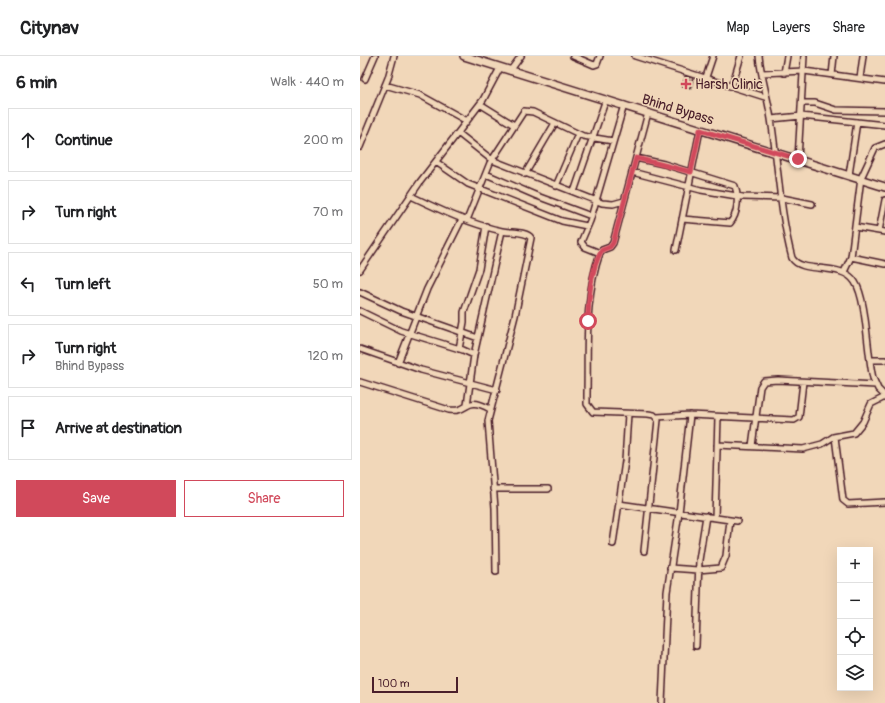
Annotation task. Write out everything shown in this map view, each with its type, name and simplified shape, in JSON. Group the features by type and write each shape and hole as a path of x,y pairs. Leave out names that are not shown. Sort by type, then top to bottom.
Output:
{"street":[{"path":"365,79 375,56"},
{"path":"360,147 385,85 394,56"},
{"name":"Bhind Bypass","path":"464,56 606,99 700,130 861,178 885,187"},
{"path":"510,71 521,56"},
{"path":"573,56 594,65 597,64 600,56"},
{"path":"635,56 706,77 765,97"},
{"path":"706,77 713,56"},
{"path":"732,86 741,56"},
{"path":"717,445 808,448 822,444 835,437 854,433 863,422 871,404 885,397 876,385 870,360 860,293 855,280 844,272 798,265 794,262 790,251 774,152 771,119 765,97 759,56"},
{"path":"784,73 787,56"},
{"path":"798,159 804,56"},
{"path":"832,75 834,56"},
{"path":"860,78 863,56"},
{"path":"360,270 411,196 480,104 500,68"},
{"path":"762,73 804,71 885,82"},
{"path":"385,85 420,95 467,122"},
{"path":"574,192 606,99"},
{"path":"802,103 815,103 836,110 885,111"},
{"path":"480,104 514,125"},
{"path":"600,253 581,244 591,216 624,105"},
{"path":"398,363 427,289 465,220 492,160 514,125 526,110 555,122 578,134 593,139 613,141"},
{"path":"648,113 613,243 610,247 602,250 600,253 589,304 587,404 593,412 648,414 657,417 690,415 755,419 797,419 800,413 803,382"},
{"path":"771,119 801,116 885,125"},
{"path":"525,174 555,122"},
{"path":"849,175 858,122"},
{"path":"676,250 700,130"},
{"path":"458,133 492,160 525,174 608,204 624,201"},
{"path":"556,186 578,134"},
{"path":"844,272 851,257 861,178 875,148 885,144"},
{"path":"636,158 733,184 738,196 735,216 730,223 682,219"},
{"path":"436,162 464,182 562,221 587,226"},
{"path":"632,172 689,188 738,196 782,198 812,204"},
{"path":"486,174 532,194 591,216"},
{"path":"411,196 465,220 502,231 529,235 532,241 496,390 490,409 488,427 496,523 496,572"},
{"path":"879,231 885,200"},
{"path":"459,349 463,334 464,312 479,269 486,226"},
{"path":"855,227 885,232"},
{"path":"467,405 474,355 502,231"},
{"path":"851,257 885,264"},
{"path":"360,292 416,316 463,334 478,338"},
{"path":"360,311 410,334 474,355"},
{"path":"360,349 398,363 496,390"},
{"path":"870,360 885,360"},
{"path":"752,446 761,383 771,380 876,385"},
{"path":"360,382 449,410 458,411 475,402 480,403 490,409"},
{"path":"613,544 625,461 628,414"},
{"path":"662,703 666,603 670,568 680,513 690,415"},
{"path":"644,551 657,417"},
{"path":"714,518 718,417"},
{"path":"835,437 843,500 848,504 885,502"},
{"path":"493,489 548,489"},
{"path":"619,504 737,521"},
{"path":"696,646 698,570 706,516"},
{"path":"670,568 698,570 719,569 723,566 730,520"}],"building":[{"path":"685,76 693,78 690,89 682,87"}],"place":[{"name":"Harsh Clinic","path":"686,84"}],"route":[{"path":"588,321 592,283 598,257 604,248 610,247 613,243 636,158 691,172 700,130 798,159"}]}
